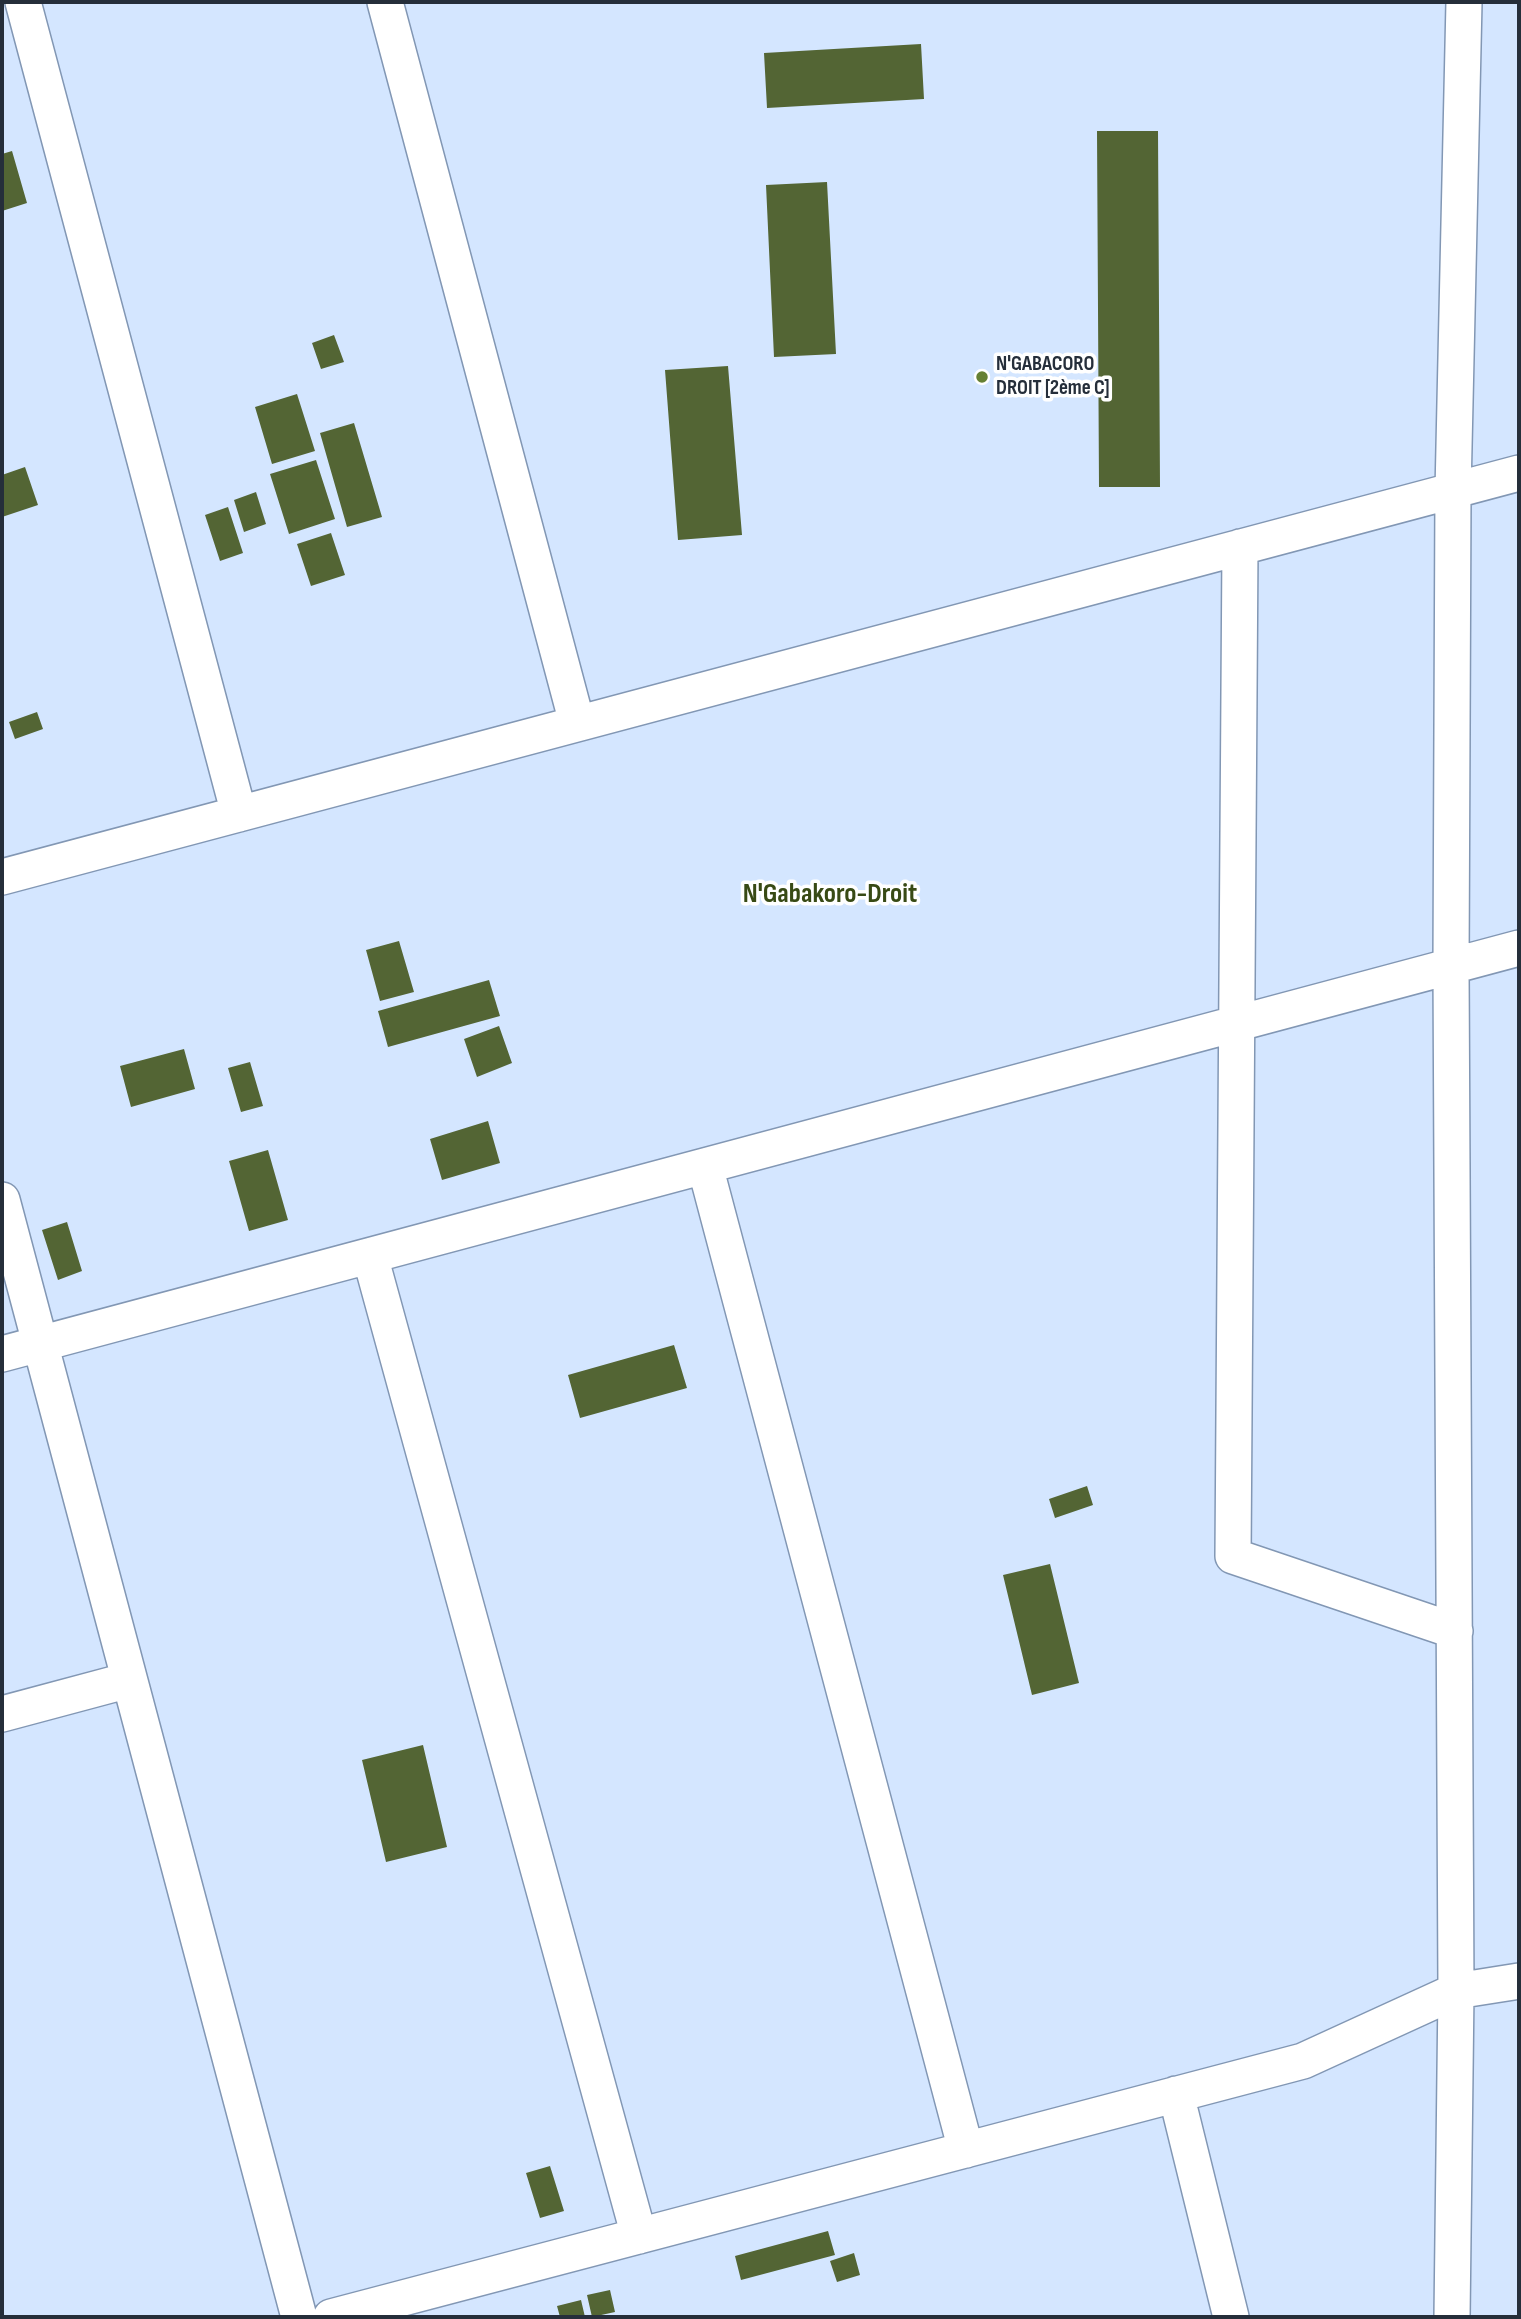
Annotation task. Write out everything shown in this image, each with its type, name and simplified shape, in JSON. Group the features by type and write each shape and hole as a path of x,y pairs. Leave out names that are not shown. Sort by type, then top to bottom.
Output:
{"street":[{"path":"23,2 239,814"},
{"path":"386,2 577,723"},
{"path":"1451,2317 1456,1991 1451,967 1453,491 1464,2"},
{"path":"2,877 1519,473"},
{"path":"1241,547 1233,1556 1455,1631"},
{"path":"2,1354 1519,948"},
{"path":"705,1166 966,2150"},
{"path":"2,1200 299,2317"},
{"path":"370,1256 639,2236"},
{"path":"2,1714 129,1680"},
{"path":"331,2317 1303,2061 1456,1991 1519,1981"},
{"path":"1177,2094 1231,2317"}],"building":[{"path":"921,44 924,99 767,108 764,53"},
{"path":"1097,131 1158,131 1160,487 1099,487"},
{"path":"12,151 27,203 2,211 2,154"},
{"path":"827,182 836,354 774,357 766,185"},
{"path":"334,335 344,362 321,369 312,343"},
{"path":"728,366 742,535 678,540 665,370"},
{"path":"297,394 315,451 272,464 255,407"},
{"path":"354,423 382,517 347,527 320,433"},
{"path":"316,460 335,519 289,534 270,474"},
{"path":"25,467 38,505 2,517 2,475"},
{"path":"256,492 266,524 244,532 234,500"},
{"path":"228,507 243,553 220,561 205,515"},
{"path":"331,533 345,575 311,586 297,544"},
{"path":"37,712 43,729 15,739 9,722"},
{"path":"399,941 414,992 380,1001 366,950"},
{"path":"489,980 500,1016 388,1047 378,1011"},
{"path":"499,1026 512,1063 477,1077 464,1039"},
{"path":"184,1049 195,1089 131,1107 120,1066"},
{"path":"250,1062 263,1106 241,1112 228,1068"},
{"path":"488,1121 500,1163 442,1180 430,1139"},
{"path":"268,1150 288,1220 249,1231 229,1161"},
{"path":"67,1222 82,1271 58,1280 42,1230"},
{"path":"674,1345 687,1388 580,1418 568,1375"},
{"path":"1087,1486 1093,1505 1055,1518 1049,1499"},
{"path":"1050,1564 1079,1683 1032,1695 1003,1575"},
{"path":"423,1745 447,1847 386,1862 362,1760"},
{"path":"550,2166 564,2211 540,2218 526,2173"},
{"path":"828,2231 835,2255 741,2280 735,2256"},
{"path":"854,2253 860,2275 837,2282 830,2261"},
{"path":"610,2290 615,2312 592,2317 587,2295"},
{"path":"581,2300 585,2317 560,2317 557,2306"}],"place":[{"name":"N'GABACORO DROIT [2ème C]","path":"982,377"}],"district":[{"name":"N'Gabakoro-Droit","path":"830,895"}]}
